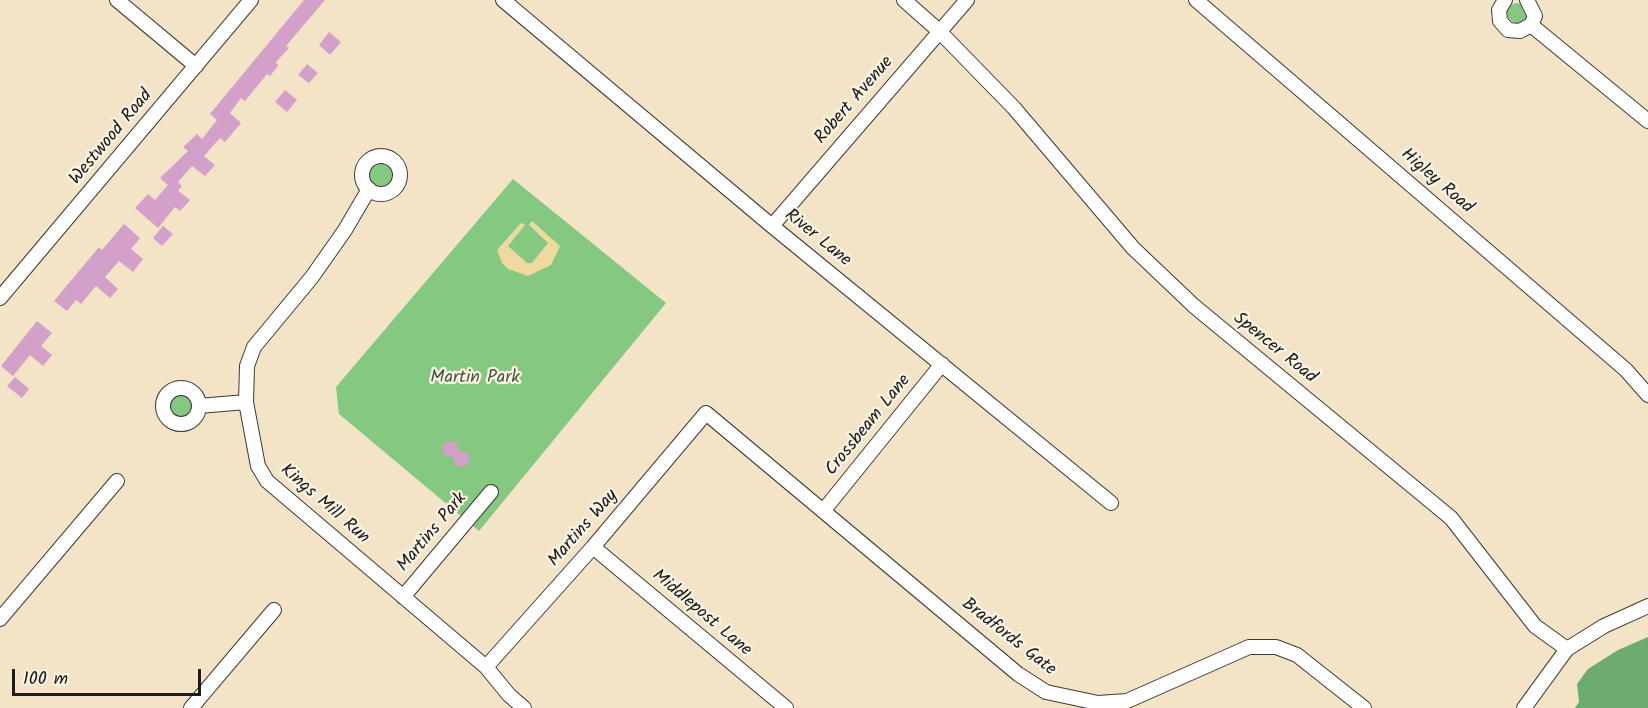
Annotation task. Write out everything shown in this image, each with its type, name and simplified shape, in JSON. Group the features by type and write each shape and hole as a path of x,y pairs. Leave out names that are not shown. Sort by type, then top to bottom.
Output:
{"street":[{"path":"117,0 196,66"},
{"name":"Westwood Road","path":"0,298 5,282 196,66 251,0"},
{"name":"River Lane","path":"503,0 772,226 1111,503"},
{"name":"Spencer Road","path":"904,0 939,31 1014,108 1133,248 1194,306 1451,518 1535,626 1567,649"},
{"name":"Robert Avenue","path":"772,226 967,0"},
{"name":"Higley Road","path":"1196,0 1617,362 1648,395"},
{"path":"1505,0 1499,10 1503,26 1520,31 1531,26 1535,16 1527,0"},
{"path":"1531,26 1648,121"},
{"name":"Kings Mill Run","path":"369,189 345,230 312,277 254,347 247,366 246,402 258,466 267,481 486,667 509,695 524,708"},
{"name":"Crossbeam Lane","path":"824,510 942,364"},
{"path":"199,406 246,402"},
{"name":"Bradfords Gate","path":"706,413 1018,674 1046,692 1098,703 1127,700 1248,647 1276,647 1297,656 1364,708"},
{"name":"Martins Way","path":"486,667 593,547 706,413"},
{"path":"0,619 117,481"},
{"name":"Martins Park","path":"403,597 491,492"},
{"name":"Middlepost Lane","path":"593,547 786,708"},
{"path":"1524,708 1567,649 1604,626 1648,606"},
{"path":"191,708 274,610"}],"green space":[{"path":"1517,3 1524,6 1527,13 1524,20 1517,23 1510,20 1507,13 1510,6"},
{"path":"381,163 390,166 393,175 390,184 381,187 372,184 369,175 372,166"},
{"name":"Martin Park","path":"513,179 666,303 479,531 339,414 336,387"},
{"path":"182,395 191,398 194,407 191,416 182,419 173,416 170,407 173,398"},
{"path":"1648,637 1648,708 1575,708 1579,702 1577,684 1588,669 1618,650"}],"sand":[{"path":"532,221 560,246 551,265 528,276 508,269 502,263 497,250 521,223 525,225 508,246 527,263 532,263 548,243 529,225"}],"building":[{"path":"304,0 325,0 286,46 289,48 276,62 278,66 270,76 267,74 245,101 241,98 230,113 241,123 225,142 220,138 204,156 215,165 205,176 192,166 178,182 182,186 178,191 190,200 180,211 175,207 158,228 135,208 148,194 155,200 168,185 160,178 188,151 183,147 197,134 202,139 217,120 210,114"},
{"path":"329,32 341,42 330,55 319,45"},
{"path":"307,64 318,73 309,83 298,75"},
{"path":"285,90 297,100 287,112 275,102"},
{"path":"124,224 140,238 131,249 143,259 133,272 119,261 105,277 118,289 110,298 96,286 81,304 76,300 67,311 54,301 99,247 102,250"},
{"path":"163,226 173,234 162,246 153,238"},
{"path":"37,321 52,333 41,346 52,355 43,366 30,355 13,376 1,366"},
{"path":"15,377 29,389 22,398 7,386"},
{"path":"447,441 456,442 459,451 467,452 470,460 464,467 456,466 453,457 445,456 442,448"}]}
